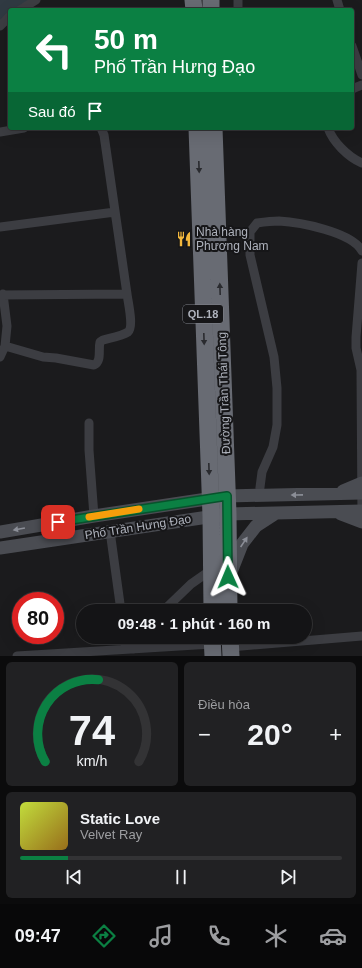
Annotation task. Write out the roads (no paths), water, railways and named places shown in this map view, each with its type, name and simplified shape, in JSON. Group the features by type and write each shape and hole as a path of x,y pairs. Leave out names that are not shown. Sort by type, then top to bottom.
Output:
{"highway":[{"name":"Đường Trần Thái Tông","path":"198,130 212,604"},
{"name":"Đường Trần Thái Tông","path":"214,130 228,514 229,604"}],"main road":[{"name":"Phố Trần Hưng Đạo","path":"0,548 110,531 210,508 227,496 336,494 362,488"},
{"name":"Phố Trần Hưng Đạo","path":"0,532 94,516 210,508 228,514 362,511"},
{"path":"336,512 362,521"},
{"path":"228,577 242,544 256,526 276,513"}],"street":[{"path":"23,8 36,0"},
{"path":"0,26 8,18"},
{"path":"354,52 362,75"},
{"path":"0,132 12,130"},
{"path":"5,346 43,358 56,358 94,365 99,360 100,342 127,333 130,330 131,324 104,135 102,130"},
{"path":"329,130 334,140 350,156 362,163"},
{"path":"0,227 115,212"},
{"path":"259,495 262,472 273,447 277,425 277,388 274,357 250,255 250,232 257,223 278,221 304,223 344,237 357,244 362,251"},
{"path":"362,263 356,337 356,348 361,370 362,521"},
{"path":"0,357 5,346 7,326 1,295 126,294"},
{"path":"89,423 89,450 94,516"},
{"path":"110,531 120,604"},
{"path":"170,604 191,584 211,570"},
{"path":"230,647 362,636"},
{"path":"128,644 130,649"},
{"path":"130,649 135,644"},
{"path":"17,656 130,649 212,646"}],"place":[{"name":"Nhà hàng Phương Nam","path":"184,239"}]}
